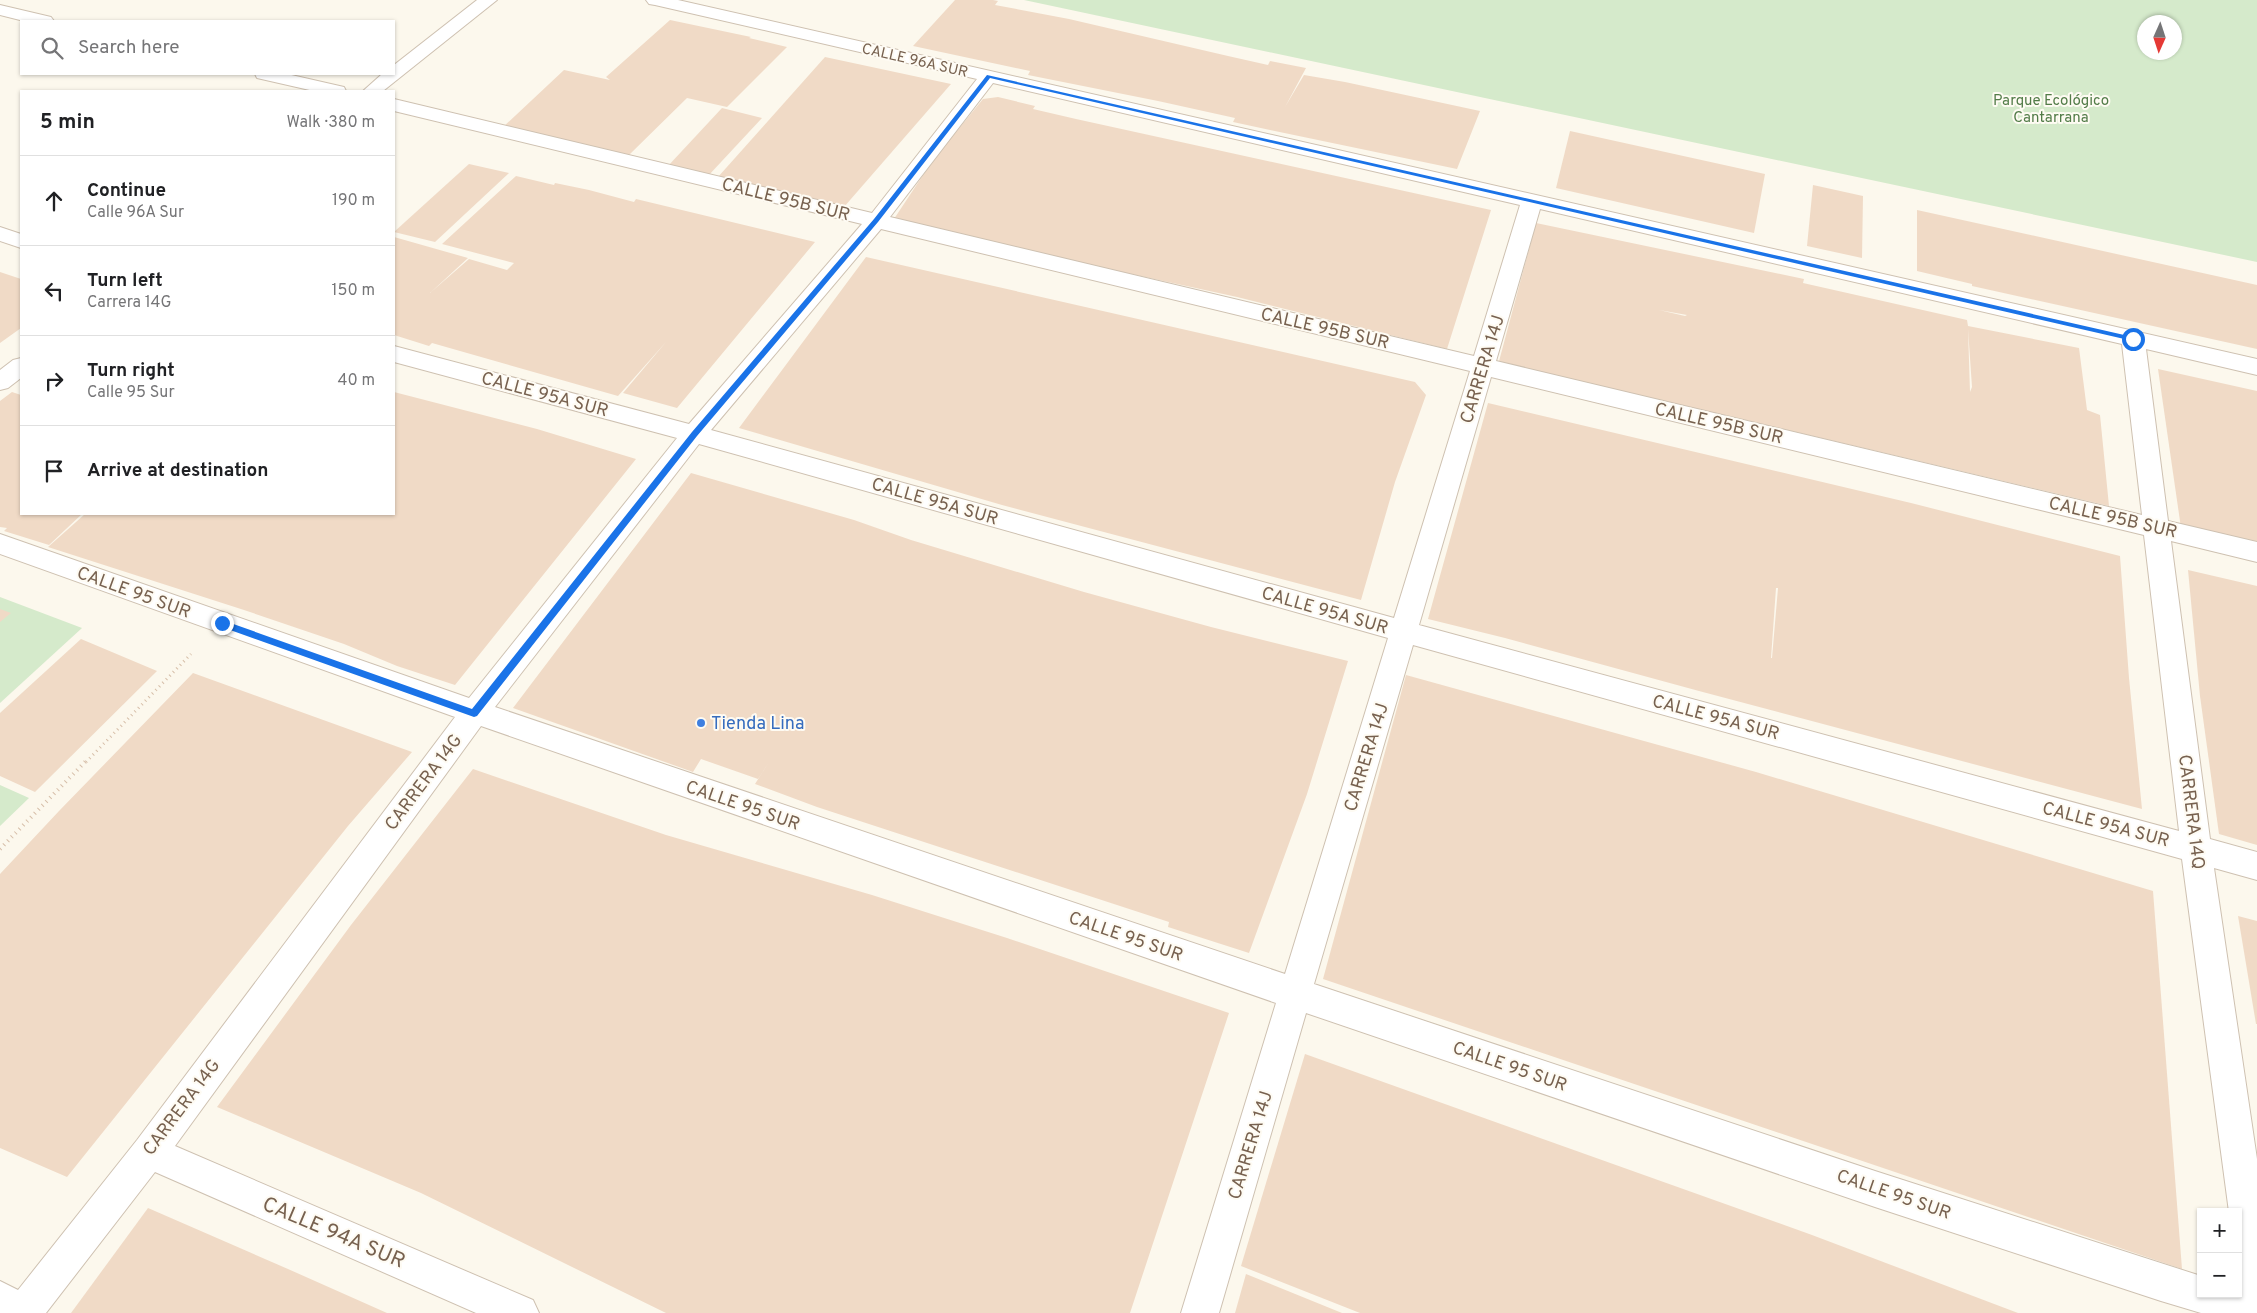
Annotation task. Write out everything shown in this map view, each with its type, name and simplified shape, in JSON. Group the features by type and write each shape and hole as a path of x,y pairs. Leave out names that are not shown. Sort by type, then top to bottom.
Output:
{"street":[{"path":"395,73 488,0"},
{"name":"CALLE 96A SUR","path":"655,0 2257,367"},
{"path":"0,10 41,20"},
{"path":"268,75 334,90"},
{"path":"373,90 392,75"},
{"name":"CARRERA 14G","path":"22,1313 149,1152 474,713 694,434 876,221 989,76"},
{"name":"CALLE 95B SUR","path":"395,105 2257,552"},
{"name":"CARRERA 14J","path":"1200,1313 1532,201"},
{"path":"0,234 20,241"},
{"name":"CARRERA 14Q","path":"2133,339 2196,849 2257,1285"},
{"name":"CALLE 95A SUR","path":"395,354 694,434 1404,632 2257,866"},
{"path":"0,382 20,367"},
{"name":"CALLE 95 SUR","path":"0,544 474,713 1295,994 2105,1265 2257,1312"},
{"name":"CALLE 94A SUR","path":"149,1152 520,1313"},
{"path":"0,1300 22,1313"}],"path":[{"path":"0,849 222,623"}],"green space":[{"name":"Parque Ecológico Cantarrana","path":"1024,0 2257,0 2257,262"},
{"path":"0,597 82,628 0,703"},
{"path":"0,785 29,798 0,826"}],"building":[{"path":"955,0 993,0 998,1 995,5 1069,19 1268,65 1270,61 1306,68 1285,107 1304,75 1480,111 1457,169 1233,122 1235,118 1028,75 1030,71 913,46"},
{"path":"670,20 751,37 749,38 787,47 727,107 687,98 629,155 502,128 564,70 610,80 606,77"},
{"path":"825,57 951,84 844,207 718,177"},
{"path":"998,97 1035,106 1033,109 1076,119 1491,210 1447,349 1237,297 892,222 933,160 983,99"},
{"path":"722,108 762,118 708,176 668,166"},
{"path":"1570,131 1765,174 1754,233 1556,188"},
{"path":"469,164 509,173 435,242 395,231"},
{"path":"516,176 554,185 555,183 589,190 634,202 636,199 815,242 677,408 623,393 666,342 618,396 432,343 429,346 395,335 395,237 468,258 430,293 469,259 507,270 514,263 442,244"},
{"path":"1813,185 1863,196 1862,258 1807,246"},
{"path":"1917,210 2257,285 2257,349 1972,286 1972,284 1917,271"},
{"path":"1536,223 1804,279 1803,283 1967,320 1968,326 2079,348 2087,410 2100,415 2109,506 1733,417 1498,365","holes":["1659,310 1687,315 1685,316","1968,329 1972,387 1970,392"]},
{"path":"866,257 1415,382 1426,395 1395,482 1361,600 1002,505 739,428"},
{"path":"0,272 20,279 20,329 0,343"},
{"path":"2158,369 2257,391 2257,546 2181,528"},
{"path":"12,392 20,395 20,515 81,515 49,545 4,531 7,528 0,527 0,401"},
{"path":"395,392 537,429 636,459 455,685 397,666 344,644 244,610 48,547 84,515 395,515"},
{"path":"1488,403 1911,503 2120,556 2129,678 2142,809 1505,638 1428,619","holes":["1776,588 1778,588 1772,658 1771,658"]},
{"path":"691,473 854,520 911,540 1084,592 1211,627 1348,661 1307,794 1249,953 1168,927 1169,922 817,807 755,784 769,762 758,779 701,759 693,772 513,708"},
{"path":"2188,570 2257,586 2257,845 2219,834 2200,696"},
{"path":"0,609 11,613 0,622"},
{"path":"81,639 157,671 35,792 0,776 0,713"},
{"path":"193,673 412,752 348,826 67,1177 0,1148 0,874"},
{"path":"1406,675 1756,772 2153,891 2182,1269 1323,979"},
{"path":"473,769 666,835 872,895 1007,938 1229,1013 1130,1313 666,1313 421,1193 217,1107 351,925"},
{"path":"2238,916 2257,921 2257,1024 2256,1024"},
{"path":"1305,1054 1812,1235 2018,1313 1360,1313 1241,1266"},
{"path":"148,1208 288,1269 387,1313 71,1313"},
{"path":"1246,1274 1342,1313 1235,1313"}],"place":[{"name":"Tienda Lina","path":"701,723"}],"route":[{"path":"222,623 474,713 694,434 876,221 989,76 2133,339"}]}
